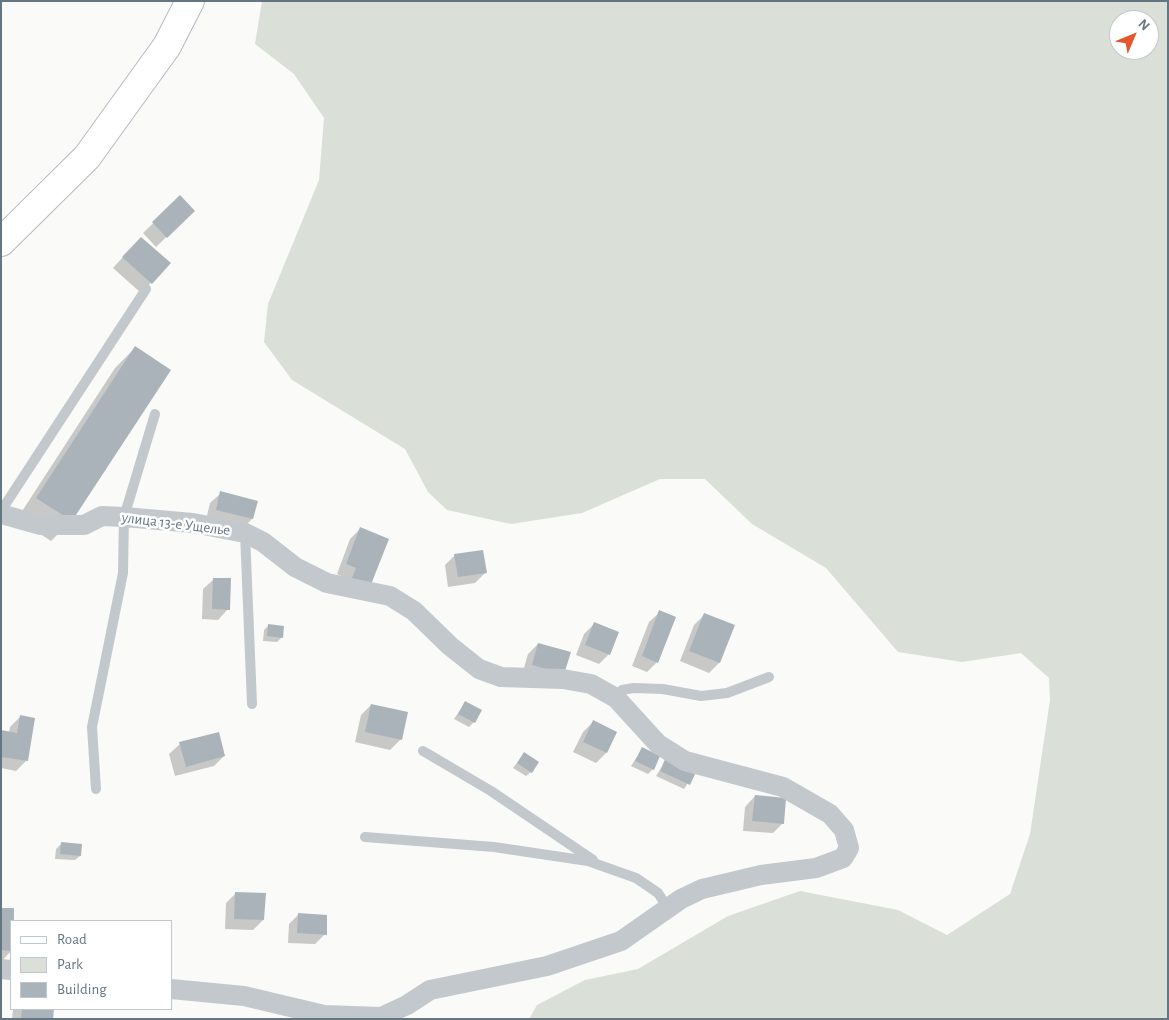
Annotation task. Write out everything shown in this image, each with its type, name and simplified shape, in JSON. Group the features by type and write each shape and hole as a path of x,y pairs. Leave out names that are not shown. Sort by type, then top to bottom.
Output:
{"street":[{"path":"1,242 88,157 167,46 190,1"},
{"name":"улица 13-е Ущелье","path":"1,512 40,525 84,525 102,516 193,523 245,533 263,542 295,567 327,583 390,596 414,611 450,646 479,669 501,677 563,680 591,684 616,698 658,744 685,761 783,787 830,814 844,830 849,848 843,858 816,868 761,875 702,890 681,899 668,908"},
{"path":"172,989 244,996 324,1015 381,1016 407,1005 430,990 548,966 621,942 668,908"}],"lane":[{"path":"1,512 146,288"},
{"path":"96,789 92,727 123,573 124,517 155,414"},
{"path":"245,533 252,704"},
{"path":"616,698 622,690 633,688 663,689 701,696 727,693 769,678"},
{"path":"423,751 491,791 600,865"},
{"path":"365,837 494,847 588,860 636,878 658,893 668,908"}],"green space":[{"path":"262,1 1168,1 1168,1019 529,1019 537,1005 585,980 638,969 728,916 800,891 898,910 947,935 1010,894 1030,834 1050,700 1049,678 1021,653 962,662 898,652 826,568 752,524 705,479 660,479 582,513 511,524 447,510 428,492 405,449 292,380 264,342 268,304 319,180 324,118 294,74 255,44"}],"building":[{"path":"180,195 195,211 167,238 152,222"},
{"path":"141,237 171,263 152,284 122,257"},
{"path":"135,346 171,370 72,521 36,498"},
{"path":"220,491 258,501 253,519 216,510"},
{"path":"360,527 389,539 370,587 351,580 356,568 346,564"},
{"path":"483,550 487,573 458,577 454,554"},
{"path":"213,578 231,578 230,610 212,609"},
{"path":"659,610 676,617 658,663 642,656"},
{"path":"704,613 735,625 720,663 689,651"},
{"path":"594,622 619,632 610,655 585,645"},
{"path":"268,624 284,626 283,638 267,636"},
{"path":"538,643 571,652 564,674 532,665"},
{"path":"465,701 482,710 475,723 458,714"},
{"path":"371,704 408,712 402,740 365,732"},
{"path":"20,715 35,718 28,761 1,757 1,730 17,733"},
{"path":"593,720 617,732 607,753 583,742"},
{"path":"219,732 225,756 186,767 179,742"},
{"path":"642,747 660,756 654,770 635,761"},
{"path":"524,752 539,762 532,773 517,763"},
{"path":"666,757 696,772 690,785 660,771"},
{"path":"755,795 786,798 784,824 752,821"},
{"path":"61,842 82,844 81,856 60,854"},
{"path":"235,892 266,893 264,920 234,919"},
{"path":"1,908 14,908 14,920 10,920 10,951 1,950"},
{"path":"298,913 327,915 327,935 297,933"},
{"path":"22,1010 54,1010 53,1019 21,1019"}]}
